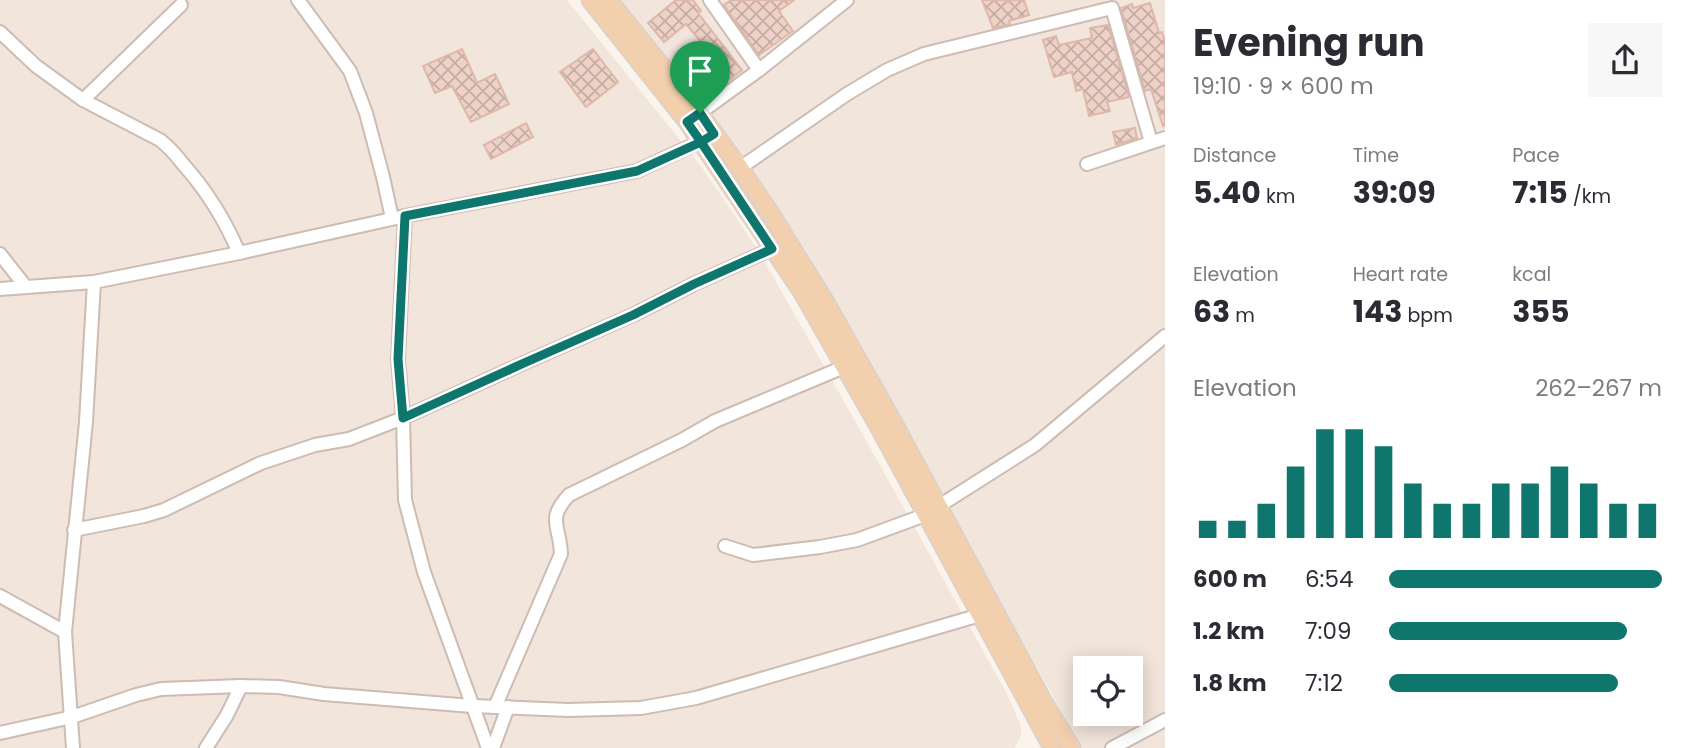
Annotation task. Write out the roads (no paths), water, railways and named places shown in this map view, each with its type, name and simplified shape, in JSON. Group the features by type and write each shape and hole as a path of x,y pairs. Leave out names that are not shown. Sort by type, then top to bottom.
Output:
{"main road":[{"path":"590,0 693,118"},
{"path":"609,0 708,138 772,249 801,291 844,368 932,510 1070,745 1049,747 980,615 932,510 894,423 824,299 740,168 708,138"}],"street":[{"path":"298,0 350,71 398,217 398,359 405,500 424,572 472,706 490,748"},
{"path":"710,0 759,69"},
{"path":"693,118 847,0"},
{"path":"83,100 181,5"},
{"path":"740,168 847,94 887,70 924,54 1112,8 1151,142"},
{"path":"0,32 36,66 83,100 168,146 200,183 224,219 239,253"},
{"path":"0,289 94,282 398,217 637,171 708,138"},
{"path":"1087,164 1165,138"},
{"path":"74,530 164,510 261,463 315,445 349,439 403,418 633,315 772,249"},
{"path":"0,254 26,287"},
{"path":"73,748 65,632 86,422 94,282"},
{"path":"725,546 753,555 820,547 856,540 932,510 1035,445 1165,336"},
{"path":"490,748 502,707 561,554 555,523 559,507 569,495 715,421 844,368"},
{"path":"0,596 65,632"},
{"path":"0,733 72,717 161,689 279,687 324,694 472,706 568,710 641,708 696,698 980,615"},
{"path":"205,748 242,686"},
{"path":"1112,748 1165,720"}]}
